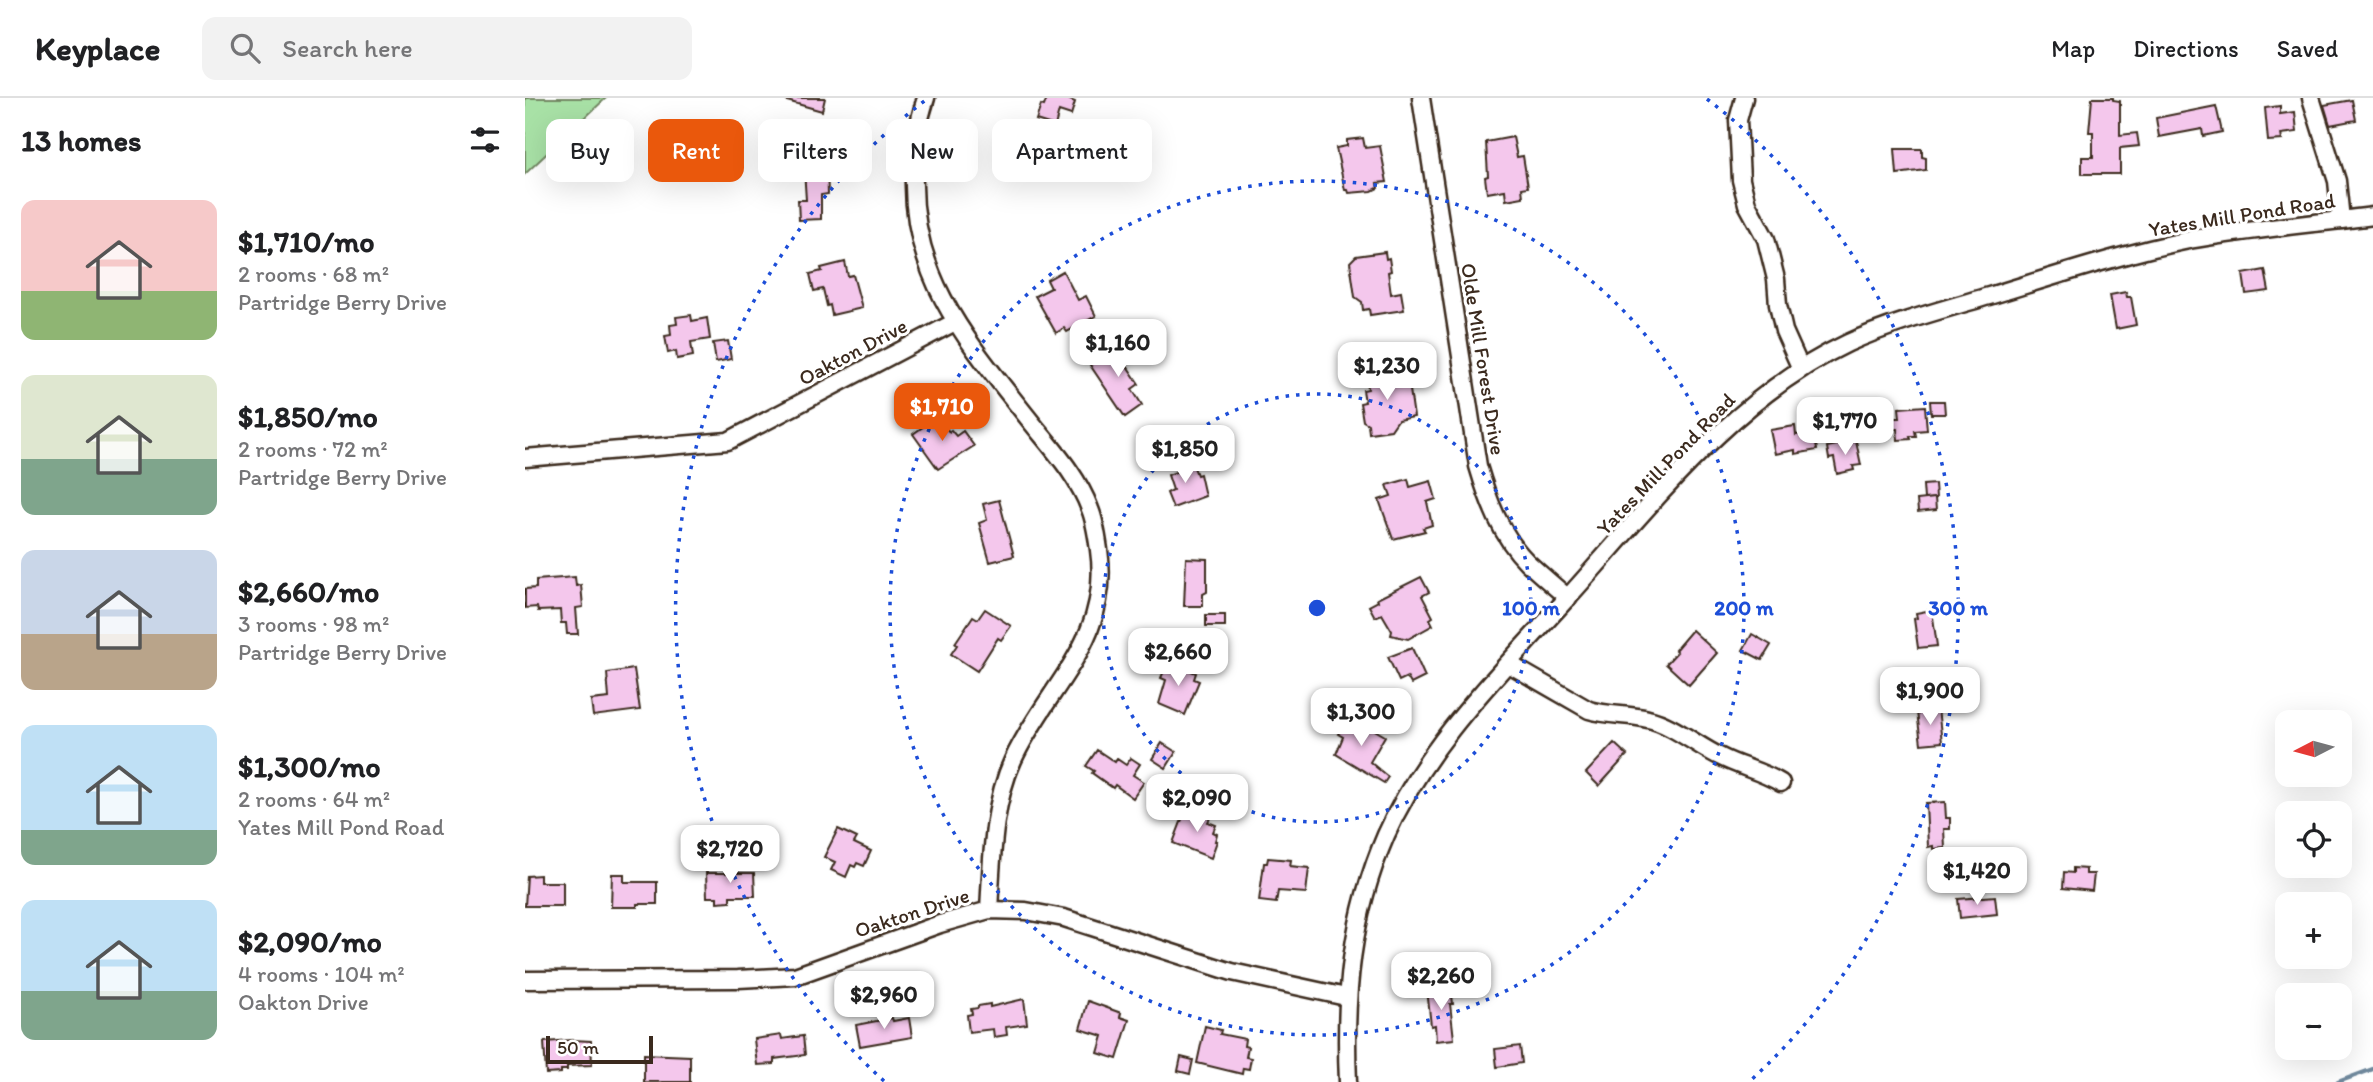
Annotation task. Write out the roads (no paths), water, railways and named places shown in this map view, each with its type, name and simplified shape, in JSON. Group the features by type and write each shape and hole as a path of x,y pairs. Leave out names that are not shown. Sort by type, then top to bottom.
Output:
{"street":[{"path":"926,98 915,142 915,221 937,291 974,351 1069,470 1090,509 1101,563 1099,596 1092,627 1076,659 1025,737 1004,784 992,859 989,910"},
{"name":"Olde Mill Forest Drive","path":"1421,98 1478,466 1493,510 1511,541 1525,560 1568,598"},
{"path":"1744,98 1738,120 1741,180 1747,204 1766,239 1776,279 1784,331 1801,369"},
{"path":"2311,98 2337,181 2341,220"},
{"name":"Yates Mill Pond Road","path":"1348,1082 1346,997 1355,935 1371,874 1403,800 1423,766 1449,731 1707,446 1762,397 1801,369 1861,338 2098,263 2198,239 2373,216"},
{"name":"Oakton Drive","path":"525,458 728,441 955,322"},
{"path":"1509,664 1589,710 1604,715 1648,719 1661,723 1723,759 1765,773 1781,783"},
{"name":"Oakton Drive","path":"525,980 738,979 795,976 940,923 989,910 1026,911 1064,918 1232,972 1346,997"}],"waterway":[{"path":"2338,1082 2373,1069"}]}
